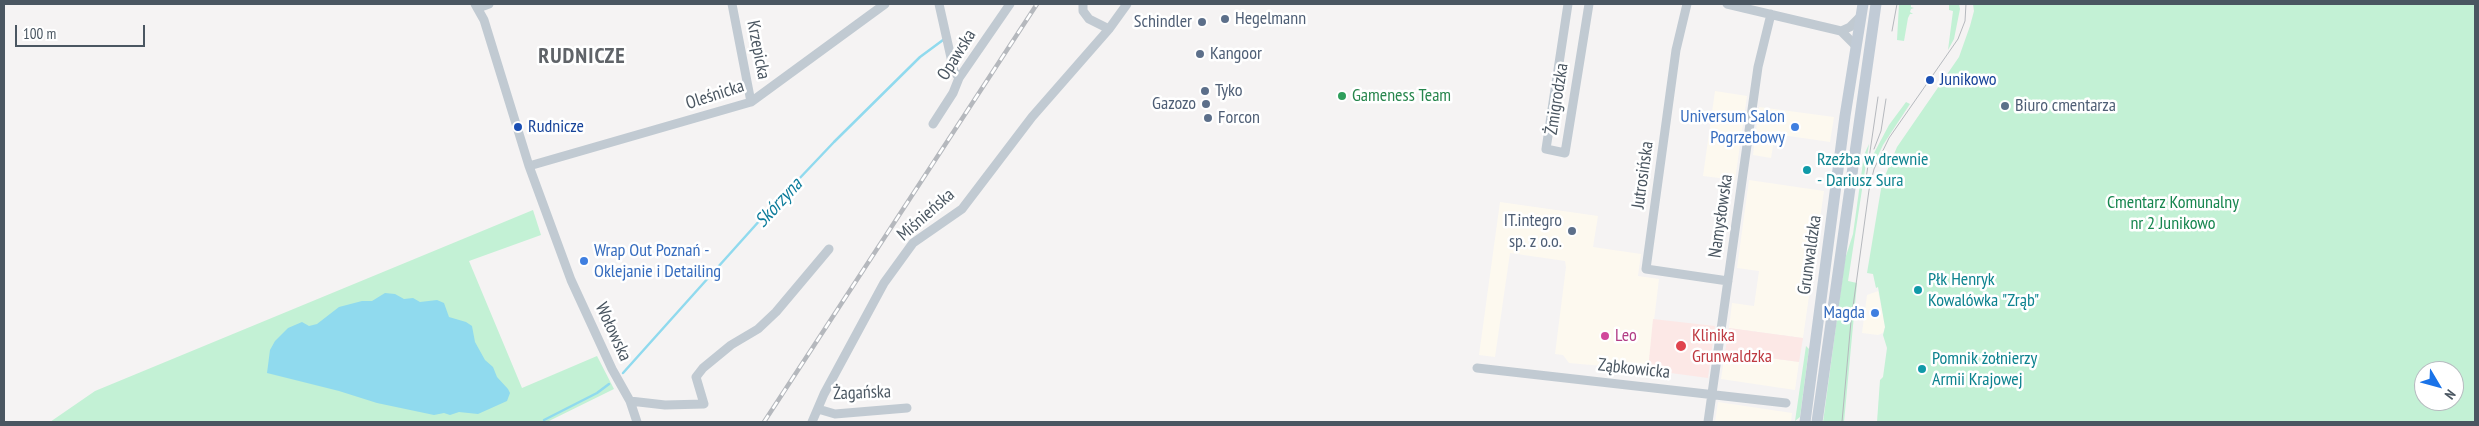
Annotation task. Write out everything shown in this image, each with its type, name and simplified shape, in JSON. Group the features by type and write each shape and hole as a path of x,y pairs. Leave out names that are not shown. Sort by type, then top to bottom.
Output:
{"street":[{"path":"477,6 489,4"},
{"name":"Krzepicka","path":"732,4 752,102"},
{"name":"Oleśnicka","path":"530,166 752,102 885,4"},
{"path":"939,4 954,71 959,78"},
{"name":"Opawska","path":"933,124 953,93 959,78 1010,4"},
{"path":"1084,4 1083,10 1089,19 1109,29"},
{"name":"Miśnieńska","path":"812,422 884,283 913,243 962,209 1032,117 1109,29 1127,4"},
{"name":"Żmigrodzka","path":"1568,4 1546,149 1565,153 1589,4"},
{"name":"Jutrosińska","path":"1687,4 1676,50 1646,269 1728,281"},
{"path":"1727,4 1841,31 1856,46"},
{"name":"Grunwaldzka","path":"1805,422 1844,121 1863,4"},
{"name":"Grunwaldzka","path":"1817,422 1876,4"},
{"name":"Wołowska","path":"477,6 484,20 530,166 571,280 612,369 630,401 637,422"},
{"name":"Namysłowska","path":"1708,422 1758,67 1771,14"},
{"path":"1841,31 1860,17"},
{"path":"630,401 666,405 704,404 696,377 703,368 731,345 758,329 770,318 829,249"},
{"name":"Ząbkowicka","path":"1477,368 1712,393 1786,403"},
{"name":"Żagańska","path":"818,409 835,414 907,408"}],"shaded area":[{"path":"1715,91 1747,96 1735,180 1703,176"},
{"name":"Universum Salon Pogrzebowy","path":"1759,107 1834,117 1830,142 1775,134 1771,158 1753,155"},
{"path":"1749,180 1824,191 1803,338 1729,328 1732,303 1754,306 1759,271 1737,268"},
{"path":"1500,202 1598,216 1593,247 1641,254 1638,276 1659,279 1648,370 1569,363 1563,355 1555,354 1566,267 1565,261 1510,253 1495,357 1479,355"},
{"path":"1878,291 1885,327 1883,333 1878,335 1862,333 1867,295"},
{"name":"Klinika Grunwaldzka","path":"1653,319 1715,326 1708,378 1648,370"},
{"name":"Klinika Grunwaldzka","path":"1729,328 1803,338 1799,362 1725,352"},
{"path":"1725,352 1799,362 1795,390 1721,379"},
{"path":"1718,402 1792,413 1791,422 1715,422"}],"green space":[{"path":"1899,4 1911,4 1911,7 1914,8 1910,12 1913,14 1910,14 1908,18 1904,41 1897,40"},
{"path":"1949,4 1959,4 1960,9 1954,39 1948,50 1953,11 1949,10"},
{"name":"Cmentarz Komunalny nr 2 Junikowo","path":"1973,4 2475,4 2475,422 1877,422 1880,380 1883,377 1887,348 1883,335 1885,327 1878,287 1876,288 1873,274 1867,273 1882,183 1897,147 1959,57 1974,11"},
{"path":"1906,102 1910,104 1883,145 1872,168 1870,167 1873,155 1889,125"},
{"path":"1869,144 1848,281 1857,283 1844,422 1823,422 1845,259 1853,234 1864,155"},
{"path":"533,210 541,235 469,261 522,388 597,356 614,389 547,422 50,422 95,391"},
{"path":"1806,346 1809,349 1800,417 1795,421"}],"water":[{"path":"385,293 395,294 404,299 413,298 420,302 437,300 444,303 449,317 466,322 472,326 475,342 485,360 493,367 497,377 510,393 507,401 478,414 459,412 450,415 444,413 434,415 377,403 339,391 267,373 270,350 275,341 288,328 302,322 309,326 317,324 339,307 362,301 372,301"}],"waterway":[{"name":"Skórzyna","path":"623,373 761,219 834,142 920,57 943,40"},
{"name":"Skórzyna","path":"544,420 597,393 609,384"}],"tram line":[{"path":"1892,31 1897,4"},
{"path":"1842,422 1851,321 1869,190 1874,169 1889,138 1958,39 1965,21 1966,4"},
{"path":"1866,179 1878,97"},
{"path":"1874,149 1881,131 1886,99"}],"railway":[{"path":"764,422 1037,4"}],"place":[{"name":"Hegelmann","path":"1225,19"},
{"name":"Schindler","path":"1202,22"},
{"name":"Kangoor","path":"1200,54"},
{"name":"Junikowo","path":"1930,80"},
{"name":"Tyko","path":"1205,91"},
{"name":"Gameness Team","path":"1342,96"},
{"name":"Gazozo","path":"1206,104"},
{"name":"Biuro cmentarza","path":"2005,106"},
{"name":"Forcon","path":"1208,118"},
{"name":"Rudnicze","path":"518,127"},
{"name":"Universum Salon Pogrzebowy","path":"1795,127"},
{"name":"Rzeźba w drewnie - Dariusz Sura","path":"1807,170"},
{"name":"IT.integro sp. z o.o.","path":"1572,231"},
{"name":"Wrap Out Poznań - Oklejanie i Detailing","path":"584,261"},
{"name":"Płk Henryk Kowalówka \"Zrąb\"","path":"1918,290"},
{"name":"Magda","path":"1875,313"},
{"name":"Leo","path":"1605,336"},
{"name":"Klinika Grunwaldzka","path":"1681,346"},
{"name":"Pomnik żołnierzy Armii Krajowej","path":"1922,369"}],"district":[{"name":"RUDNICZE","path":"582,57"}]}
